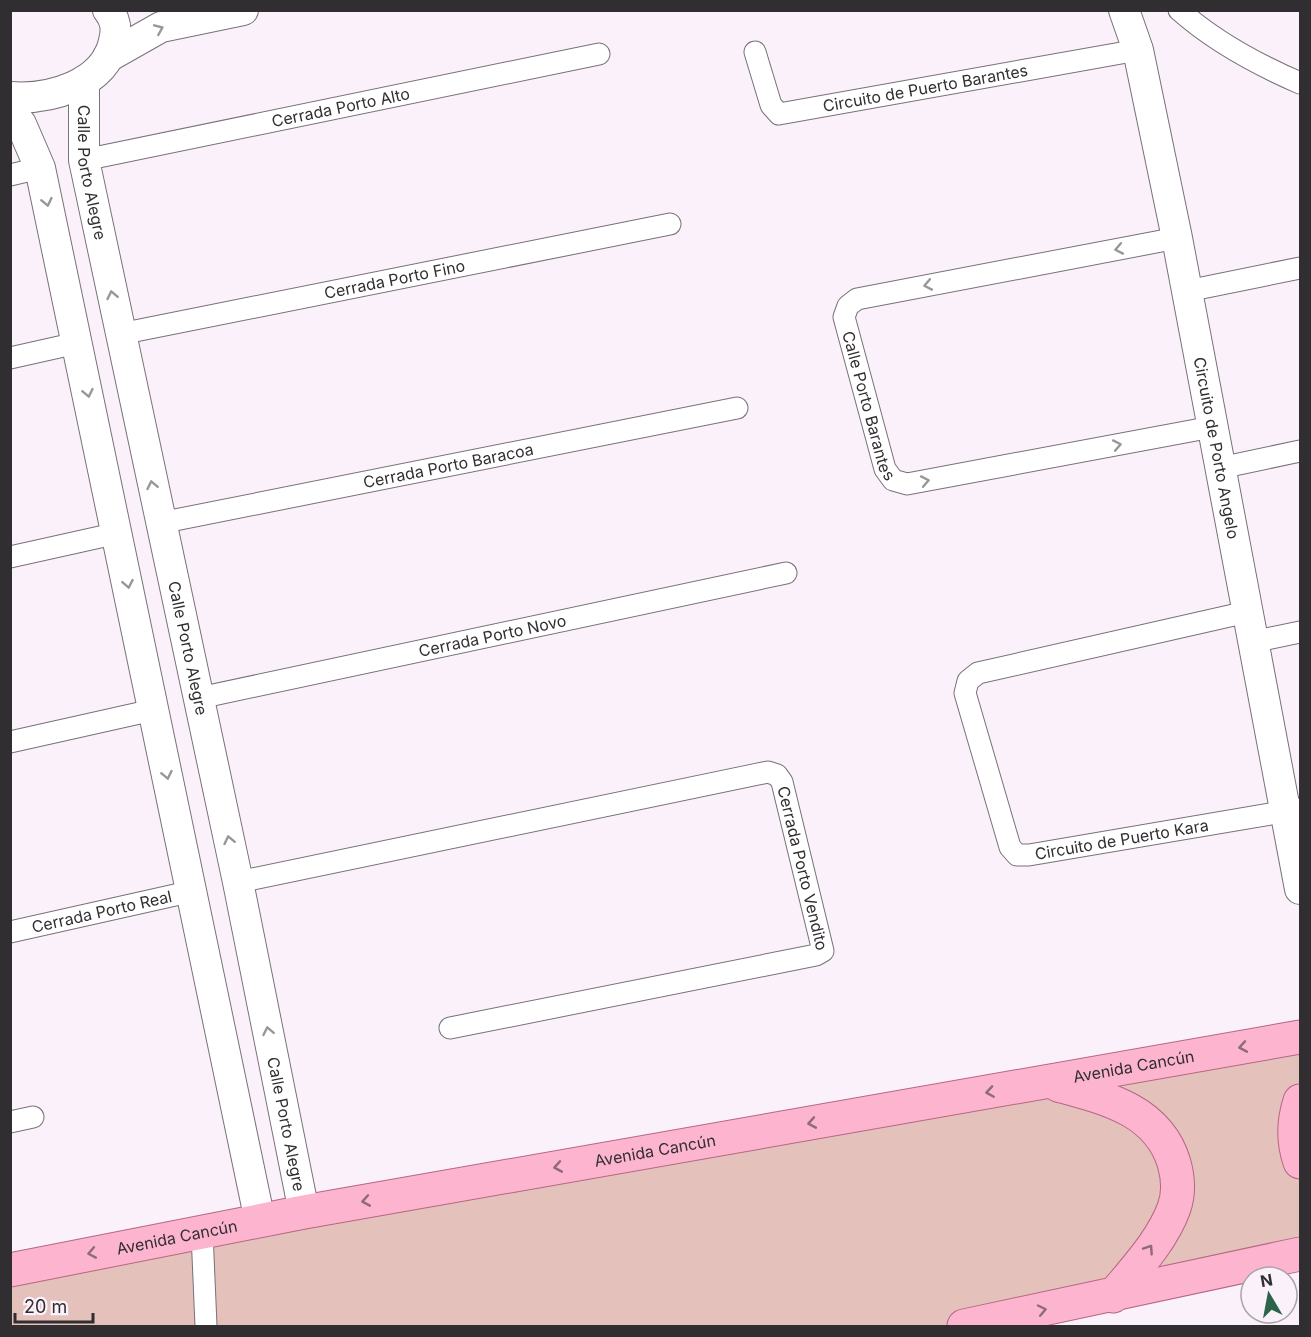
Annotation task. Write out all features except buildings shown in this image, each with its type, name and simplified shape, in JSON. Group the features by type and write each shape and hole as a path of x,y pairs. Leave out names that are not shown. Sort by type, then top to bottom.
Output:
{"main road":[{"name":"Avenida Cancún","path":"10,1270 304,1212 1300,1037"},
{"path":"1048,1083 1111,1100 1140,1115 1164,1138 1175,1167 1178,1193 1170,1218 1143,1259 1113,1296"},
{"path":"1300,1101 1295,1127 1295,1144 1300,1162"},
{"path":"964,1326 1113,1296 1300,1254"}],"street":[{"path":"108,10 115,22 116,30 108,57"},
{"path":"10,97 42,96 84,81 108,57 161,27 243,10"},
{"name":"Circuito de Porto Angelo","path":"1124,10 1138,50 1177,238 1252,642 1293,811 1300,890"},
{"path":"1179,10 1196,26 1252,62 1300,83"},
{"name":"Circuito de Puerto Barantes","path":"755,52 771,105 779,114 1138,50"},
{"name":"Cerrada Porto Alto","path":"84,160 599,54"},
{"name":"Calle Porto Alegre","path":"84,81 84,160 238,882 304,1212"},
{"path":"10,110 21,124 40,168 193,891 260,1221"},
{"path":"10,175 84,160"},
{"name":"Cerrada Porto Fino","path":"120,334 670,224"},
{"name":"Calle Porto Barantes","path":"1177,238 857,299 848,306 844,317 885,469 892,480 907,484 1212,427"},
{"path":"1187,291 1300,268"},
{"path":"10,358 120,334"},
{"name":"Cerrada Porto Baracoa","path":"160,524 737,408"},
{"path":"1220,468 1300,452"},
{"path":"10,556 160,524"},
{"name":"Cerrada Porto Novo","path":"199,698 786,573"},
{"name":"Circuito de Puerto Kara","path":"1247,612 978,674 968,681 965,693 1010,848 1017,855 1029,855 1293,811"},
{"path":"1252,642 1300,632"},
{"path":"10,742 153,710"},
{"name":"Cerrada Porto Vendito","path":"238,882 768,772 777,775 782,782 823,943 823,951 804,957 450,1028"},
{"path":"193,891 238,882"},
{"name":"Cerrada Porto Real","path":"10,932 193,891"},
{"path":"10,1122 33,1117"},
{"path":"202,1232 206,1326"}],"shaded area":[{"path":"1300,1035 1300,1254 1239,1265 1239,1267 964,1326 11,1326 11,1288 202,1232"}]}
